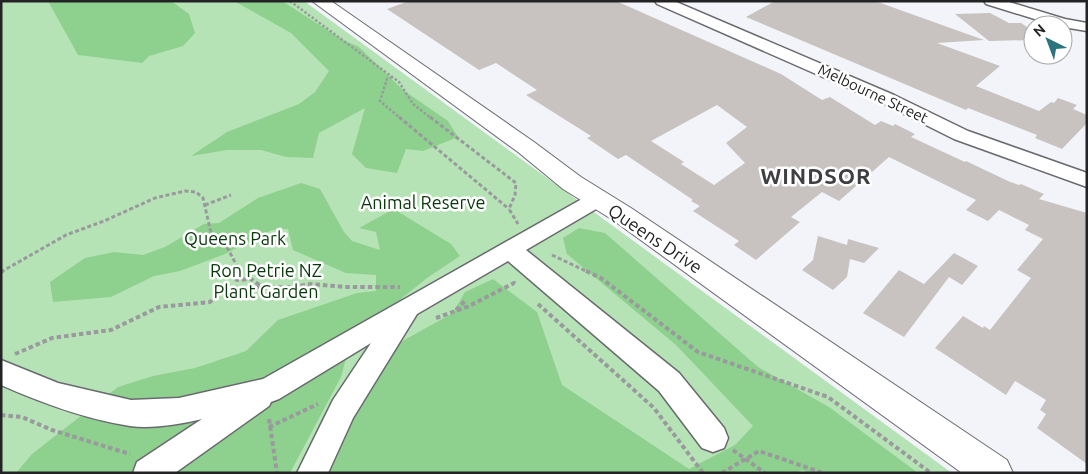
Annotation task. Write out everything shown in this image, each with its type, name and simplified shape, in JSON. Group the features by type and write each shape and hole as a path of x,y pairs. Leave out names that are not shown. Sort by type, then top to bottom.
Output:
{"main road":[{"name":"Queens Drive","path":"320,1 526,147 551,168 596,200 622,214 994,473"}],"street":[{"name":"Melbourne Street","path":"662,1 888,98 961,135 1087,180"},
{"path":"991,1 1063,23 1087,28"},
{"path":"155,468 269,390 416,304 515,238 596,200"},
{"path":"515,238 669,382 713,438"},
{"path":"312,473 343,409 416,304"},
{"path":"5,364 56,395 131,413 179,411 269,390"}],"path":[{"path":"290,1 400,82 413,104 516,183 515,194 509,209 515,238"},
{"path":"392,77 386,79 380,101 509,209"},
{"path":"406,95 411,93"},
{"path":"1,272 61,237 156,198 194,191 200,194 205,205 211,233 227,247 238,268 235,278 237,280 253,278 262,287"},
{"path":"205,205 231,195"},
{"path":"546,250 562,260 601,278 698,352 828,397 931,473"},
{"path":"5,364 52,338 111,330 159,307 210,302 227,288 292,287 311,284 391,289 416,304 467,307 514,283 522,290"},
{"path":"536,303 654,408 703,473"},
{"path":"269,390 269,427 277,473"},
{"path":"269,427 326,401"},
{"path":"1,415 14,414 23,417 49,430 155,468"},
{"path":"713,438 748,459 765,473"},
{"path":"722,473 759,451 824,473"}],"green space":[{"name":"Queens Park","path":"1,1 304,1 952,473 1,473"},
{"path":"48,1 171,1 189,14 195,33 183,46 149,56 142,63 78,55"},
{"path":"234,1 282,1 343,40 359,47 403,90 448,121 458,137 423,151 406,149 397,173 366,168 352,154 365,108 319,133 313,158 286,157 261,150 227,150 191,156 227,132 299,104 315,92 329,71 291,33"},
{"path":"301,183 320,189 344,232 352,241 380,250 376,232 359,228 390,211 397,211 451,244 460,256 427,278 377,318 349,347 341,377 290,473 16,473 32,454 118,387 153,376 195,368 246,351 278,320 357,293 376,291 376,275 346,273 293,250 288,229 272,230 225,254 180,271 154,276 111,297 53,302 50,282 85,258 114,252 143,255 165,247 204,224 219,223 258,198"},
{"path":"579,228 605,233 758,367 829,407 918,473 807,473 803,470 795,473 329,473 339,427 397,344 453,313 465,292 493,279 537,312 562,385 689,469 735,445 753,426 676,345 567,254 563,238"}],"building":[{"path":"409,1 616,1 781,74 822,100 830,97 875,125 881,121 893,126 895,124 915,134 911,137 1008,181 1021,184 1044,194 1039,199 1087,213 1087,464 1037,428 1046,414 1040,410 1046,400 1015,381 1006,395 935,348 963,316 990,330 1031,278 1017,270 1043,239 1025,230 1029,225 999,210 988,221 966,210 976,200 889,157 839,201 822,192 791,217 800,222 756,260 734,245 739,241 693,211 700,206 691,201 693,200 626,155 618,159 587,138 591,136 526,95 537,90 496,63 479,70 387,9","holes":["717,105 747,127 726,143 745,163 714,185 681,164 684,162 651,141"]},
{"path":"775,1 875,1 984,40 937,43 1000,66 976,86 1039,111 1051,102 1054,103 1058,98 1077,105 1073,109 1087,115 1087,123 1062,149 1035,138 1037,135 968,108 966,110 746,17"},
{"path":"990,13 1009,23 1021,23 1023,24 1023,40 989,41 955,14"},
{"path":"818,236 847,245 848,239 879,248 864,263 850,259 847,277 833,290 802,270 813,260"},
{"path":"954,253 978,266 962,285 949,277 904,337 863,313 899,270 924,284"}],"district":[{"name":"WINDSOR","path":"816,176"}],"park label":[{"name":"Animal Reserve","path":"423,203"},
{"name":"Ron Petrie NZ Plant Garden","path":"266,281"}]}
